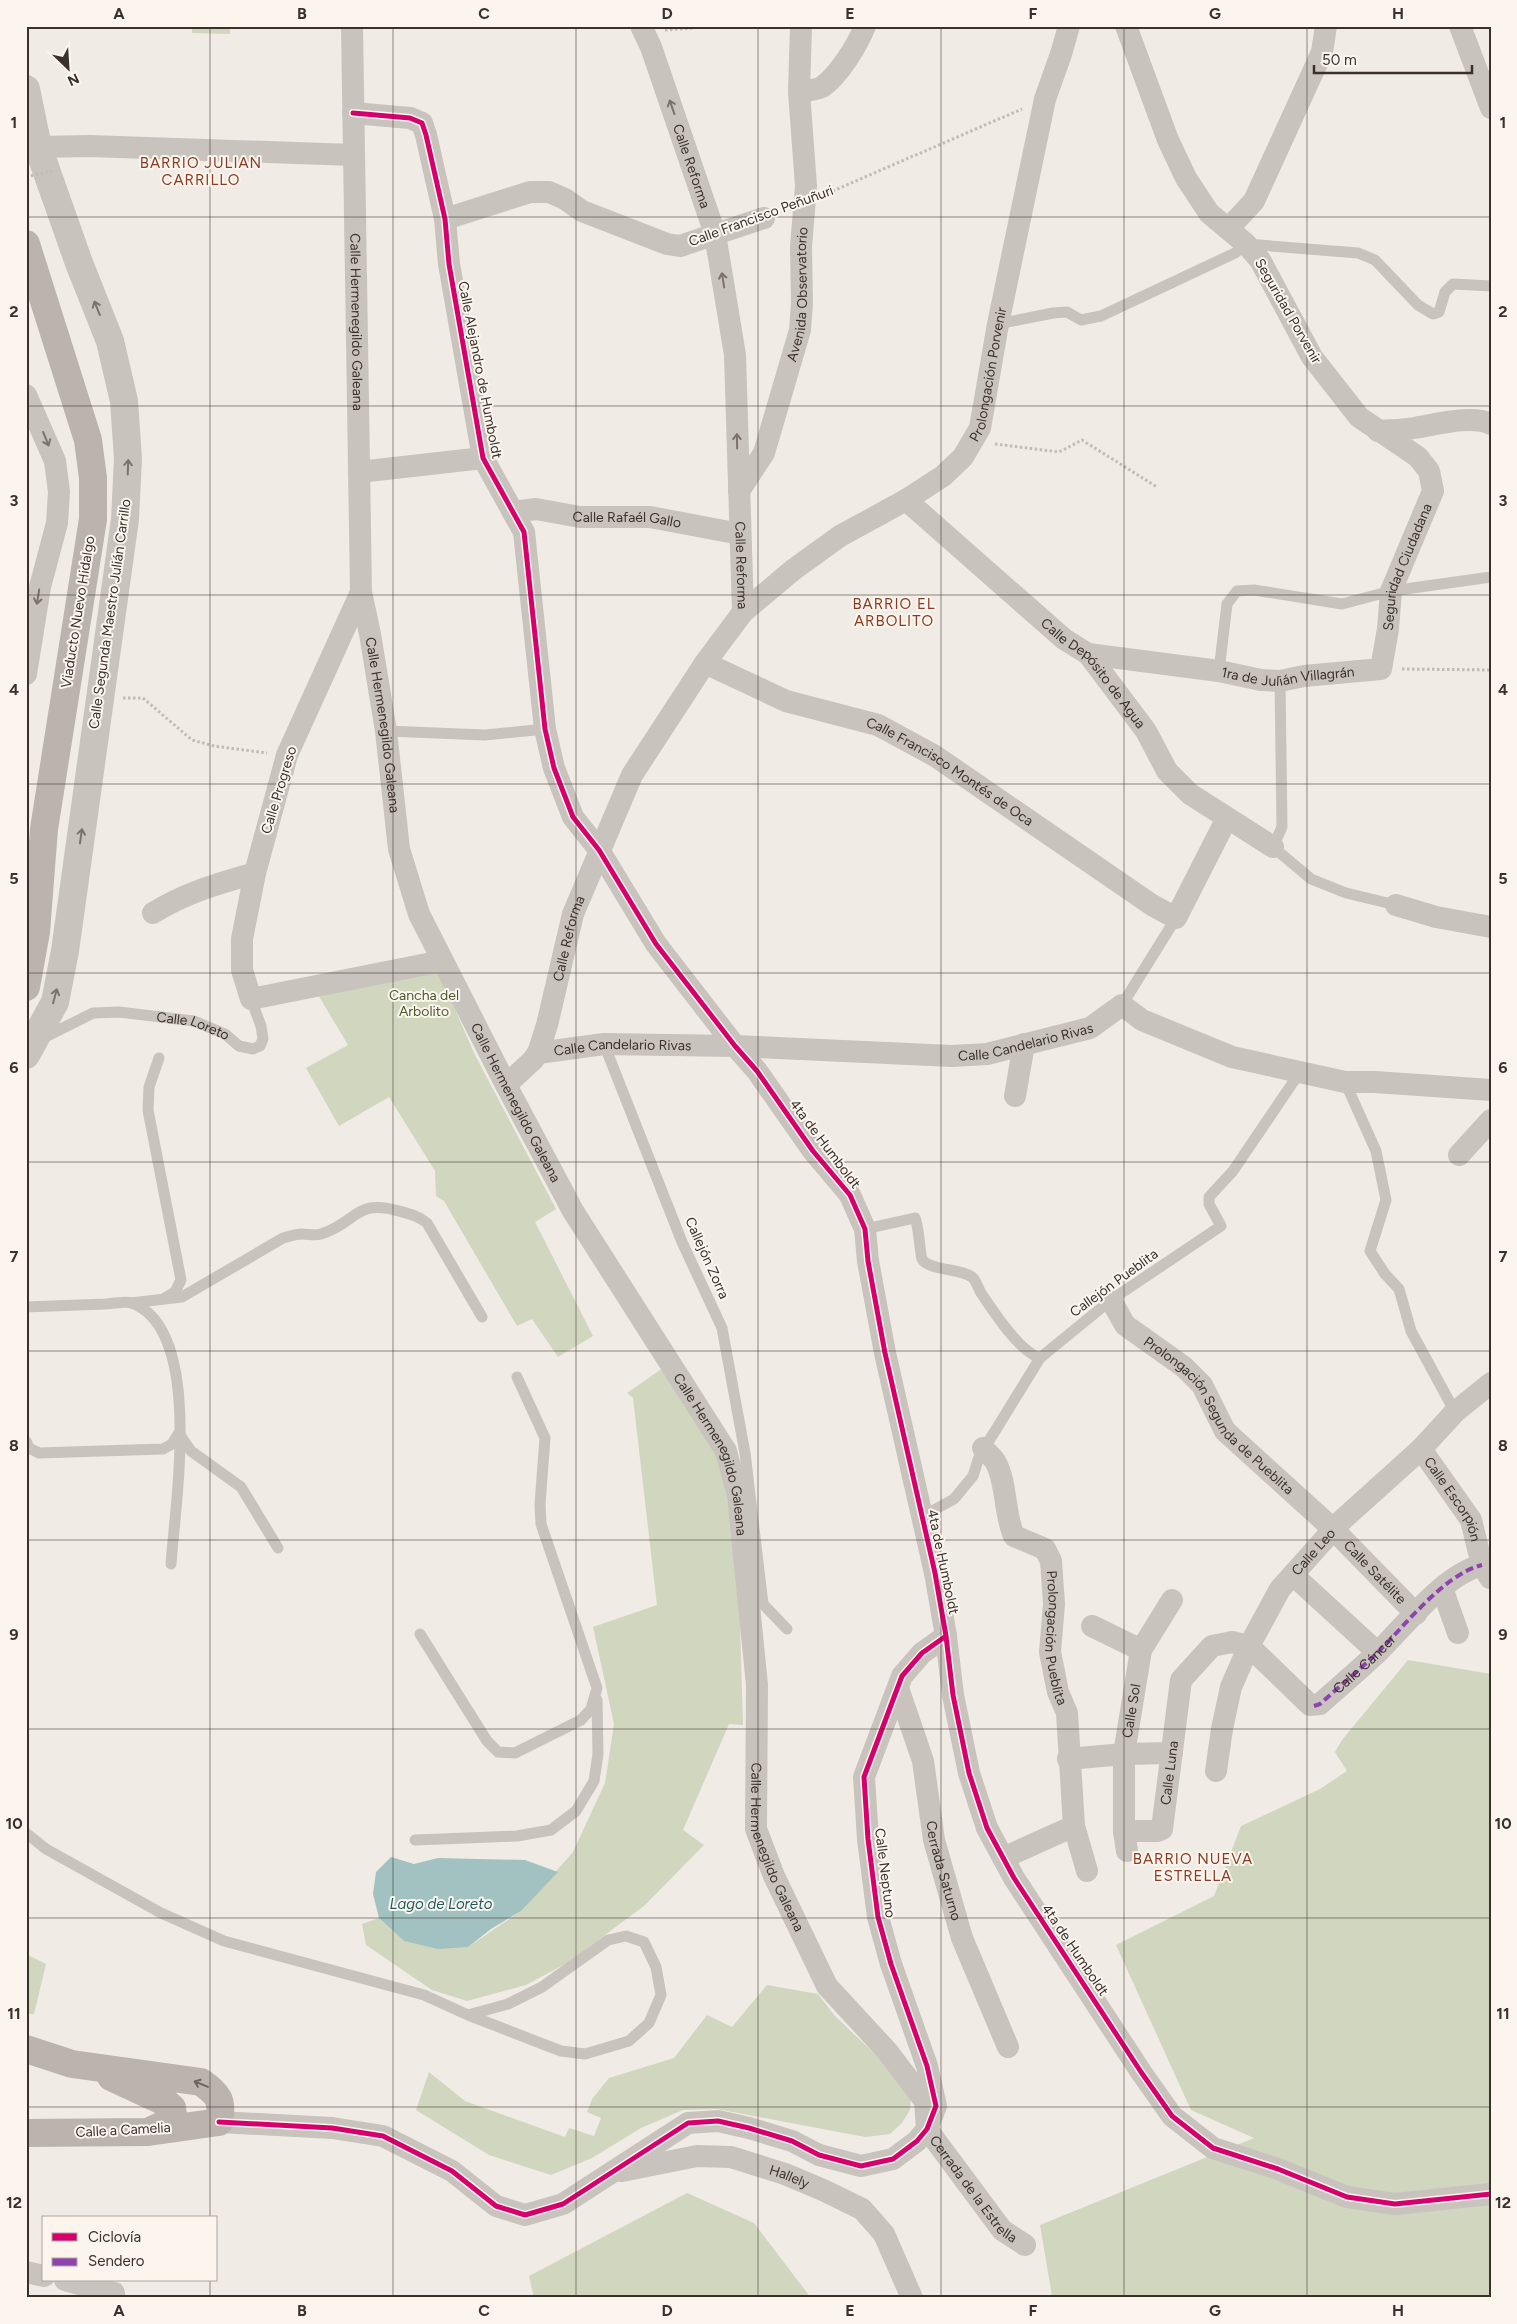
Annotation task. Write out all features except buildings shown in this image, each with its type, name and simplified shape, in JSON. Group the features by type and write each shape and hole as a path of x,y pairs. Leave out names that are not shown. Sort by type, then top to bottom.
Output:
{"main road":[{"name":"Viaducto Nuevo Hidalgo","path":"26,244 88,440 93,478 93,518 44,829 36,932 26,987"},
{"path":"26,2049 72,2064 201,2082 216,2092 222,2107 219,2122"},
{"path":"98,2068 117,2081 166,2102 172,2108 173,2116 166,2123 148,2132"},
{"name":"Calle a Camelia","path":"26,2133 148,2132 219,2122"}],"street":[{"name":"Calle Hermenegildo Galeana","path":"352,26 361,592 386,731 399,849 419,914 573,1211 726,1450 744,1494 757,1686 756,1829 774,1876 827,1986 887,2051 926,2101 927,2129"},
{"name":"Calle Reforma","path":"506,1085 538,1053 547,1025 573,914 632,775 705,663 743,612 735,356 715,234 651,47 641,26"},
{"name":"Avenida Observatorio","path":"738,491 764,453 800,330 802,303 801,247 806,186 799,92 801,26"},
{"path":"799,92 820,88 830,79 859,42 865,26"},
{"name":"Prolongación Porvenir","path":"743,612 792,570 840,536 906,500 943,476 963,457 980,428 998,324 1045,99 1061,54 1068,26"},
{"name":"Seguridad Porvenir","path":"1126,26 1168,140 1186,178 1209,213 1246,244 1260,260 1312,356 1359,417 1378,430"},
{"path":"1228,229 1254,201 1322,52 1326,26"},
{"path":"1460,26 1491,108"},
{"name":"Calle Segunda Maestro Julián Carrillo","path":"26,89 38,147 79,263 110,341 124,401 128,459 125,519 65,952 55,1002 30,1049"},
{"name":"Calle Alejandro de Humboldt","path":"353,113 410,118 422,123 445,219 449,264 483,458 524,532 545,730 554,768 573,817 599,850"},
{"path":"38,147 90,146 353,155"},
{"name":"Calle Francisco Peñuñuri","path":"445,219 530,192 549,192 565,199 582,211 667,244 680,246 764,218"},
{"path":"26,395 55,461 59,492 57,523 40,587 26,674"},
{"path":"1378,430 1412,428 1459,421 1486,421 1491,424"},
{"name":"Seguridad Ciudadana","path":"1378,430 1418,457 1429,471 1433,491 1391,591 1388,630 1381,669"},
{"path":"359,472 483,458"},
{"name":"Calle Depósito de Agua","path":"906,500 1064,639 1088,654 1146,731 1167,771 1190,794 1273,847"},
{"name":"Calle Rafaél Gallo","path":"513,512 536,509 580,517 650,518 740,534"},
{"name":"Calle Progreso","path":"251,999 242,970 242,939 255,874 287,755 361,592"},
{"name":"1ra de Julián Villagrán","path":"1088,654 1219,671 1261,680 1280,681 1304,676 1381,669"},
{"name":"Calle Francisco Montés de Oca","path":"705,663 786,701 878,725 935,756 1152,905 1176,918"},
{"path":"1176,918 1227,818"},
{"name":"4ta de Humboldt","path":"599,850 656,944 735,1046 757,1071 813,1151 850,1195 865,1228 868,1261 885,1353 922,1516 946,1636 954,1695 969,1773 987,1828 1014,1878 1141,2072 1172,2116 1213,2148 1278,2169 1347,2197 1395,2204 1491,2194"},
{"path":"152,913 170,902 208,886 255,874"},
{"path":"1396,905 1436,917 1491,927"},
{"path":"251,999 442,961"},
{"path":"1122,1005 1142,1020 1232,1057 1345,1082 1375,1082 1491,1090"},
{"name":"Calle Candelario Rivas","path":"538,1053 604,1044 735,1046 952,1056 987,1054 1090,1028 1122,1005"},
{"path":"1016,1096 1024,1044"},
{"path":"1459,1154 1491,1120"},
{"name":"Prolongación Segunda de Pueblita","path":"1111,1300 1125,1325 1184,1367 1202,1385 1225,1430 1333,1529"},
{"name":"Calle Leo","path":"1216,1771 1222,1729 1231,1688 1250,1646 1280,1589 1333,1529 1421,1449 1454,1412 1491,1382"},
{"name":"Prolongación Pueblita","path":"983,1448 996,1464 1004,1492 1008,1522 1014,1536 1045,1549 1051,1561 1054,1604 1050,1652 1058,1692 1066,1713 1074,1826 1088,1871"},
{"name":"Calle Escorpión","path":"1421,1449 1471,1520 1487,1572"},
{"name":"Calle Satélite","path":"1333,1529 1416,1614"},
{"name":"Calle Cáncer","path":"1250,1646 1310,1705 1314,1706 1320,1704 1378,1652 1442,1588 1469,1569 1487,1572"},
{"path":"1293,1574 1378,1652"},
{"path":"1442,1588 1458,1633"},
{"name":"Calle Sol","path":"1126,1841 1124,1754 1141,1650 1172,1600"},
{"path":"1092,1626 1141,1650"},
{"name":"Calle Neptuno","path":"927,2129 936,2106 927,2066 891,1964 878,1917 868,1838 864,1777 902,1676 922,1653 946,1636"},
{"name":"Calle Luna","path":"1126,1841 1162,1829 1181,1680 1212,1646 1232,1642 1250,1646"},
{"name":"Cerrada Saturno","path":"898,1688 923,1761 934,1840 962,1938 1008,2046"},
{"path":"1068,1759 1124,1754 1172,1753"},
{"path":"1003,1858 1074,1826"},
{"path":"219,2122 332,2128 383,2136 452,2171 496,2206 525,2215 563,2204 688,2123 718,2122 749,2128 792,2141 819,2155 860,2166 893,2159 917,2141 927,2129"},
{"name":"Cerrada de la Estrella","path":"927,2129 1002,2230 1025,2245"},
{"name":"Hallely","path":"613,2173 697,2156 731,2158 785,2174 862,2209 884,2234 912,2298"},
{"path":"26,2272 42,2276"},
{"path":"74,2287 114,2293"}],"lane":[{"path":"998,324 1053,313 1066,312 1081,320 1101,316 1235,253 1246,244 1358,253 1376,260 1418,305 1433,314 1439,312 1445,292 1453,284 1491,286"},
{"path":"1219,671 1227,604 1237,592 1254,590 1342,604 1391,591 1491,577"},
{"path":"1280,681 1282,827 1273,847 1311,879 1346,893 1396,905"},
{"path":"386,731 485,735 545,730"},
{"path":"1122,1005 1176,918"},
{"name":"Calle Loreto","path":"30,1049 93,1013 119,1012 194,1021 225,1034 239,1046 253,1049 260,1046 263,1039 251,999"},
{"name":"Callejón Zorra","path":"604,1044 682,1242 722,1328 746,1453 744,1494 763,1604 787,1629"},
{"path":"159,1058 149,1087 148,1110 181,1280 175,1292 161,1300"},
{"name":"Callejón Pueblita","path":"922,1516 935,1512 954,1499 973,1476 983,1448 1040,1358 1111,1300 1221,1226 1209,1204 1209,1196 1233,1171 1300,1072"},
{"path":"1345,1082 1376,1151 1386,1200 1370,1251 1385,1274 1398,1289 1411,1331 1454,1412"},
{"path":"26,1307 132,1302 182,1297 201,1288 283,1238 293,1234 304,1233 315,1236 324,1234 370,1206 381,1206 419,1216 427,1224 482,1317"},
{"path":"865,1228 916,1218 922,1258 928,1264 974,1278 990,1305 1013,1335 1034,1356 1040,1358"},
{"path":"132,1302 150,1315 164,1332 174,1362 180,1392 171,1564"},
{"path":"415,1840 517,1836 551,1830 576,1810 594,1781 598,1754 597,1688 541,1524 540,1504 545,1438 517,1378"},
{"path":"26,1441 29,1448 39,1452 162,1449 172,1444 179,1433"},
{"path":"179,1433 184,1444 191,1451 241,1487 278,1548"},
{"path":"420,1634 487,1741 498,1752 515,1753 581,1720 592,1709 597,1688"},
{"path":"26,1832 46,1849 162,1914 224,1941 424,1995 468,2015 561,2050 585,2054 629,2041 649,2023 661,1995 656,1966 644,1942 626,1936 608,1940 542,1987 508,2004 468,2015"}],"path":[{"path":"26,177 52,171"},
{"path":"972,441 1058,452 1082,440 1157,487"},
{"path":"1381,669 1491,670"},
{"path":"99,698 143,698 192,740 214,746 287,755"}],"green space":[{"path":"192,26 230,26 230,34 192,33"},
{"name":"Cancha del Arbolito","path":"438,970 474,1053 556,1209 535,1222 593,1336 558,1357 532,1319 517,1326 444,1201 436,1196 435,1171 389,1097 339,1126 306,1068 348,1045 317,993"},
{"path":"663,1368 719,1458 733,1528 740,1625 743,1725 729,1724 683,1830 704,1845 644,1906 567,1963 526,1985 467,2001 432,1990 366,1945 362,1924 379,1918 404,1941 468,1947 521,1911 573,1852 605,1783 614,1724 593,1627 657,1605 633,1398 627,1393"},
{"path":"1408,1660 1491,1674 1491,2298 1052,2296 1040,2225 1254,2138 1191,2110 1116,1945 1214,1896 1241,1826 1320,1789 1347,1771 1335,1752 1342,1740"},
{"path":"26,1954 46,1964 34,2014 26,2014"},
{"path":"767,1985 818,1994 835,2016 900,2078 911,2098 910,2110 902,2123 890,2134 865,2137 717,2109 683,2110 641,2128 592,2158 551,2175 489,2155 416,2110 429,2072 465,2101 565,2137 569,2128 594,2136 601,2118 587,2112 592,2099 609,2078 674,2058 707,2015 732,2027"},
{"path":"687,2193 754,2223 811,2298 534,2298 529,2276"}],"water":[{"name":"Lago de Loreto","path":"391,1857 414,1864 438,1858 525,1860 558,1872 521,1911 491,1929 468,1947 438,1949 404,1941 379,1918 373,1894 376,1872"}],"marked path":[{"path":"1314,1706 1320,1704 1370,1659 1439,1590 1453,1579 1482,1565"}],"cycle path":[{"path":"353,113 410,118 422,123 426,135 445,219 449,264 483,458 524,532 545,729 554,768 573,817 599,850 656,944 735,1046 757,1071 813,1151 850,1195 865,1229 868,1261 885,1353 935,1573 946,1636 953,1695 969,1773 987,1828 1014,1878 1172,2116 1213,2148 1278,2169 1347,2197 1395,2204 1491,2194"},
{"path":"219,2122 332,2128 383,2136 452,2171 496,2206 525,2215 563,2204 688,2123 718,2121 749,2128 792,2141 819,2155 861,2166 893,2159 917,2141 927,2129 936,2106 927,2066 891,1964 878,1917 868,1839 864,1777 902,1676 922,1653 946,1636"}],"district":[{"name":"BARRIO JULIAN CARRILLO","path":"201,172"},
{"name":"BARRIO EL ARBOLITO","path":"894,612"},
{"name":"BARRIO NUEVA ESTRELLA","path":"1193,1868"}]}
